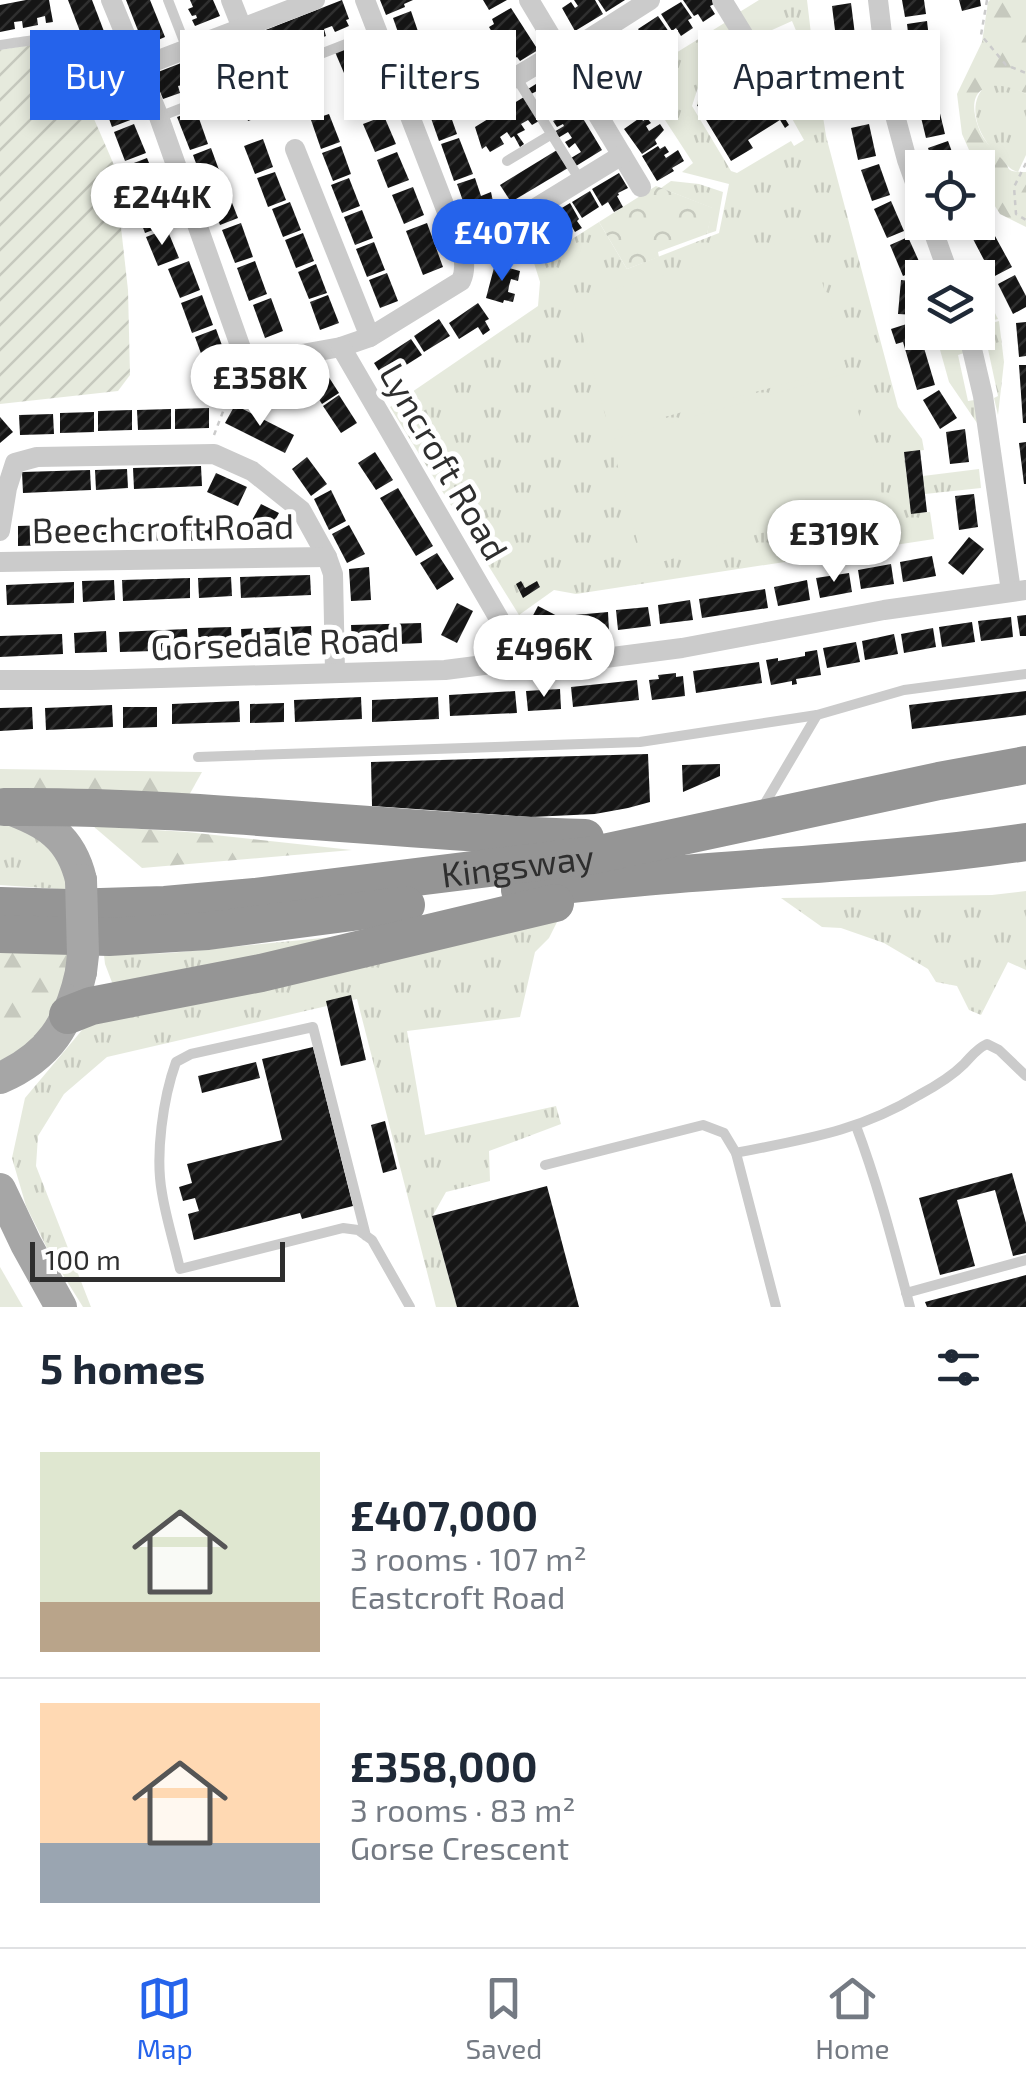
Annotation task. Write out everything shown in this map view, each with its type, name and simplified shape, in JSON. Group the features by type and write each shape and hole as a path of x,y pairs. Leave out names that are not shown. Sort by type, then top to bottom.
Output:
{"highway":[{"name":"Kingsway","path":"0,906 165,906 594,855 1026,765"},
{"path":"2,807 90,806 506,836 672,838"},
{"name":"Kingsway","path":"0,934 109,937 208,931 535,888 948,854 1026,842"},
{"path":"68,1015 91,1006 261,973 679,875"}],"main road":[{"path":"0,1107 10,1074 37,1056 56,1036 68,1015 83,955 77,861 51,829 32,817 2,807"},
{"path":"0,1189 61,1307"},
{"path":"0,1243 36,1307"}],"street":[{"path":"111,0 124,30"},
{"path":"231,0 242,28"},
{"path":"365,0 377,30"},
{"path":"529,0 547,30"},
{"path":"600,30 650,0"},
{"path":"722,0 740,30"},
{"path":"878,0 889,92 905,152"},
{"path":"237,30 303,2"},
{"path":"516,76 536,66"},
{"path":"160,120 243,354 256,359 341,347 370,338 460,281 466,264 411,120"},
{"path":"601,120 641,186"},
{"path":"295,149 370,338"},
{"path":"520,216 622,155"},
{"name":"Lyncroft Road","path":"341,347 523,660"},
{"path":"972,350 1018,590"},
{"path":"0,531 15,464 37,456 214,454 252,471 300,510 332,574 335,672"},
{"name":"Beechcroft Road","path":"0,562 326,557"},
{"name":"Gorsedale Road","path":"0,680 445,670 523,660 605,658 1018,590"}],"lane":[{"path":"168,0 180,31"},
{"path":"0,45 30,40"},
{"path":"160,117 344,45"},
{"path":"516,76 580,180"},
{"path":"506,161 552,134"},
{"path":"198,757 640,742 818,714 904,690 1026,674"},
{"path":"756,820 818,714"},
{"path":"366,1236 312,1027 191,1054 176,1062 160,1162 161,1190 180,1268 342,1228 358,1230 366,1236 372,1240 410,1307"},
{"path":"736,1152 834,1134 874,1120 920,1095 964,1064 981,1046 994,1046 1026,1076"},
{"path":"546,1164 703,1125 724,1134 736,1152 776,1307"},
{"path":"856,1126 876,1179 910,1307"},
{"path":"906,1293 1026,1260"}],"path":[{"path":"987,0 981,35 1006,66 1026,73"},
{"path":"1026,163 1014,187 1016,214 1026,220"},
{"path":"206,454 229,396 256,359"}],"green space":[{"path":"759,0 807,0 811,30 796,30 792,21 772,30 748,30 738,13"},
{"path":"1026,0 1026,94 1003,86 978,93 974,112 983,137 994,150 969,150 962,134 957,94 982,42 988,2"},
{"path":"726,22 731,30 713,30"},
{"path":"698,39 698,87 692,106 731,171 737,173 791,141 794,146 804,140 793,120 824,120 898,407 922,439 924,450 904,453 911,513 930,512 934,539 576,594 554,590 519,615 390,407 538,306 540,282 534,263 599,222 627,269 719,233 729,184 682,172 693,163 665,120 678,120 678,52"},
{"path":"30,45 30,120 94,120 114,165 128,290 130,375 118,391 0,404 0,50"},
{"path":"986,85 1009,85 1026,94 1026,155 1018,172 992,150 981,132 975,112 979,93"},
{"path":"995,151 1009,170 1026,172 1026,227 1000,214 995,206"},
{"path":"671,181 723,192 716,231 707,234 712,208 661,188"},
{"path":"656,186 713,208 707,234 658,252 659,257 627,269 599,222"},
{"path":"809,235 846,367 610,432 573,300"},
{"path":"999,321 1004,362 998,415 988,350 995,350 995,322"},
{"path":"940,350 963,350 958,355 968,401 975,400 977,423 949,382"},
{"path":"847,373 883,498 644,567 611,440"},
{"path":"979,469 981,488 925,494 923,476"},
{"path":"0,769 202,772 188,797 0,790"},
{"path":"0,816 39,825 73,890 0,885"},
{"path":"93,826 187,832 352,850 142,868"},
{"path":"1026,891 1026,970 1008,962 981,1015 969,1010 957,986 936,982 928,969 884,943 841,928 822,927 781,898 992,895"},
{"path":"558,920 549,938 535,952 520,1017 407,1031 425,1135 556,1106 561,1124 489,1151 490,1181 446,1192 432,1217 457,1307 436,1307 357,999 107,1057 64,1094 38,1136 36,1166 91,1307 83,1307 26,1206 12,1158 25,1098 93,1017"},
{"path":"373,933 113,985 104,955 170,953"},
{"path":"75,952 47,1032 0,1063 0,953"},
{"path":"75,952 68,992 37,1015 0,1027 0,953"},
{"path":"0,1267 23,1307 0,1307"}],"building":[{"path":"49,0 53,22 46,23 45,16 37,18 38,25 23,28 22,21 14,22 15,29 0,32 0,5"},
{"path":"68,0 92,0 103,30 79,30"},
{"path":"126,0 150,0 165,37 160,39 160,30 138,30"},
{"path":"190,0 213,0 220,16 195,26 192,20 196,15 192,16 188,9 193,7"},
{"path":"342,0 349,19 349,26 335,32 332,26 324,29 326,36 324,37 324,30 265,30"},
{"path":"380,0 413,0 386,15"},
{"path":"483,0 507,0 489,10"},
{"path":"574,0 595,0 603,14 574,30 562,8 571,2 575,8 578,6"},
{"path":"598,0 625,0 606,12"},
{"path":"683,0 712,0 714,4 710,6 715,14 703,22"},
{"path":"902,0 924,0 926,14 905,17"},
{"path":"959,0 980,0 981,6 962,11"},
{"path":"681,2 692,18 688,20 693,28 681,36 676,28 671,30 661,14"},
{"path":"851,3 854,30 835,30 832,6"},
{"path":"511,8 536,51 520,61 516,58 516,30 491,30 492,19"},
{"path":"411,11 418,30 397,30 393,18"},
{"path":"658,16 668,30 639,30"},
{"path":"927,21 928,30 908,30 907,24"},
{"path":"344,49 344,73 335,52"},
{"path":"180,63 180,93 163,99 160,71"},
{"path":"524,97 539,121 521,124 525,130 517,134 524,144 520,147 507,132 500,137 504,144 490,152 486,146 482,149 475,127 486,120 516,120 516,102"},
{"path":"940,113 945,134 926,138 922,120 940,120"},
{"path":"329,114 340,142 321,149 311,120 324,120"},
{"path":"177,117 200,120 208,144 190,150"},
{"path":"109,120 130,120 112,127"},
{"path":"386,120 396,144 375,152 363,124"},
{"path":"432,120 452,120 457,134 439,141"},
{"path":"584,120 602,150 576,166 571,158 581,152 575,143 569,148 565,142 572,138 568,132 558,138 554,132 564,126 557,127 553,121"},
{"path":"637,120 649,120 649,131 660,124 664,130 655,140 657,144 642,154 624,129"},
{"path":"706,120 780,120 748,140 753,148 731,161"},
{"path":"134,124 146,153 125,161 114,132"},
{"path":"869,124 876,156 858,160 851,128"},
{"path":"459,138 473,174 454,181 441,144"},
{"path":"263,139 273,167 255,174 244,146"},
{"path":"948,141 951,150 929,150"},
{"path":"341,146 351,174 333,181 322,153"},
{"path":"665,146 669,152 664,155 666,158 678,150 684,161 657,181 642,156"},
{"path":"211,148 223,181 205,188 193,155"},
{"path":"557,150 568,168 511,202 500,185"},
{"path":"397,152 409,180 388,188 377,160"},
{"path":"147,158 159,188 138,196 126,166"},
{"path":"879,164 890,195 872,201 861,170"},
{"path":"275,172 286,200 268,207 257,178"},
{"path":"619,173 628,188 618,193 623,207 614,212 608,202 602,206 592,189"},
{"path":"349,178 360,206 342,213 331,185"},
{"path":"475,178 481,196 491,192 495,211 470,221 457,184"},
{"path":"225,185 238,218 220,225 207,192"},
{"path":"413,187 424,215 404,224 392,195"},
{"path":"590,191 599,207 582,218 572,202"},
{"path":"155,196 166,225 145,233 134,204"},
{"path":"891,201 904,231 887,238 874,209"},
{"path":"290,202 301,230 283,237 272,209"},
{"path":"570,203 582,228 575,232 571,225 561,231 552,214"},
{"path":"362,210 373,238 355,245 344,217"},
{"path":"498,215 512,251 493,258 480,221"},
{"path":"550,216 561,242 555,245 550,237 541,242 545,248 538,253 534,246 530,248 523,231"},
{"path":"241,223 253,257 235,263 222,230"},
{"path":"427,223 443,267 423,275 406,231"},
{"path":"167,229 179,258 158,266 146,237"},
{"path":"303,233 314,261 296,268 285,240"},
{"path":"995,236 1012,267 995,276 995,260 984,260 973,240 995,240"},
{"path":"909,240 918,260 905,260 905,275 903,276 890,245"},
{"path":"374,242 385,270 367,277 356,249"},
{"path":"189,261 200,290 180,298 168,269"},
{"path":"255,261 267,294 249,301 237,268"},
{"path":"316,264 327,293 309,299 298,272"},
{"path":"495,264 520,271 518,281 511,279 509,286 508,292 515,294 513,302 486,298"},
{"path":"387,273 398,301 380,308 369,280"},
{"path":"1015,275 1026,296 1026,307 1013,314 998,284"},
{"path":"901,280 905,280 905,314 898,314"},
{"path":"202,295 213,325 192,333 181,303"},
{"path":"328,295 339,323 320,330 310,302"},
{"path":"271,298 283,331 265,338 253,305"},
{"path":"478,303 489,319 485,321 490,330 483,335 478,327 459,339 449,323"},
{"path":"439,319 450,336 424,352 414,336"},
{"path":"1026,322 1026,356 1019,357 1016,323"},
{"path":"905,325 905,349 903,342 896,344 891,329"},
{"path":"216,329 227,359 206,367 195,337"},
{"path":"411,339 422,355 384,379 374,363"},
{"path":"905,350 925,350 935,385 917,390"},
{"path":"321,365 339,393 322,404 304,376"},
{"path":"1019,365 1026,365 1026,423 1023,423"},
{"path":"939,390 957,418 940,429 923,400"},
{"path":"339,395 357,423 341,433 323,406"},
{"path":"235,405 294,435 285,453 225,423"},
{"path":"209,408 209,428 175,429 175,409"},
{"path":"171,409 171,429 138,430 137,410"},
{"path":"132,410 132,430 98,431 98,411"},
{"path":"94,412 94,432 60,433 60,413"},
{"path":"53,414 54,434 20,435 19,415"},
{"path":"0,417 13,432 0,443"},
{"path":"965,429 969,462 950,464 946,432"},
{"path":"1026,442 1026,484 1024,484 1019,443"},
{"path":"920,450 927,512 911,514 904,452"},
{"path":"375,452 393,480 376,490 358,463"},
{"path":"307,457 327,484 311,496 292,469"},
{"path":"201,466 202,486 134,489 133,468"},
{"path":"127,469 128,488 96,490 95,470"},
{"path":"90,470 91,490 23,493 22,472"},
{"path":"216,473 247,487 238,506 207,492"},
{"path":"398,488 433,546 416,556 380,498"},
{"path":"331,490 346,521 329,530 314,499"},
{"path":"974,494 978,527 959,530 955,496"},
{"path":"261,504 279,513 263,543 245,533"},
{"path":"173,520 174,540 142,541 141,522"},
{"path":"216,520 217,540 185,541 184,522"},
{"path":"132,522 133,541 100,543 100,523"},
{"path":"91,523 91,543 59,544 58,524"},
{"path":"50,525 51,545 18,546 18,526"},
{"path":"349,525 365,554 347,563 332,534"},
{"path":"969,537 984,549 963,575 948,563"},
{"path":"437,553 454,579 437,590 420,563"},
{"path":"932,556 936,576 903,582 900,562"},
{"path":"891,564 894,584 861,589 858,570"},
{"path":"369,567 371,600 351,601 349,569"},
{"path":"849,573 852,592 820,598 816,578"},
{"path":"310,575 311,595 241,598 240,577"},
{"path":"231,577 232,596 199,598 198,578"},
{"path":"190,578 190,598 123,601 122,580"},
{"path":"114,580 115,600 83,602 82,581"},
{"path":"807,580 810,600 778,606 774,587"},
{"path":"521,581 525,588 537,581 540,587 523,598 516,584"},
{"path":"74,582 74,603 7,605 6,585"},
{"path":"765,589 768,608 702,618 699,599"},
{"path":"690,600 693,620 660,624 658,605"},
{"path":"457,603 473,611 457,643 441,635"},
{"path":"538,606 567,621 558,639 529,623"},
{"path":"648,607 651,626 618,630 616,610"},
{"path":"608,612 609,632 576,634 575,615"},
{"path":"1026,615 1026,636 1020,636 1017,616"},
{"path":"1011,617 1013,637 981,641 978,621"},
{"path":"972,622 975,642 942,647 939,627"},
{"path":"421,623 422,643 352,646 351,625"},
{"path":"311,626 312,647 242,649 241,629"},
{"path":"231,627 232,647 199,648 198,628"},
{"path":"933,628 936,647 904,653 901,634"},
{"path":"187,629 188,650 120,652 119,632"},
{"path":"106,631 107,652 75,653 74,633"},
{"path":"62,634 63,654 0,657 0,636"},
{"path":"894,634 898,654 865,660 862,641"},
{"path":"856,642 860,662 827,668 823,648"},
{"path":"817,650 821,675 796,679 797,684 792,685 792,681 771,685 766,660 805,656 805,652"},
{"path":"759,662 762,683 696,693 693,671"},
{"path":"676,673 676,677 683,676 685,696 652,700 649,680"},
{"path":"637,680 639,700 573,707 571,687"},
{"path":"560,689 561,709 528,711 526,691"},
{"path":"515,691 517,713 450,716 449,695"},
{"path":"1026,691 1026,715 912,729 909,705"},
{"path":"361,697 362,719 295,722 294,700"},
{"path":"438,697 439,719 372,722 372,700"},
{"path":"239,701 240,722 172,724 172,704"},
{"path":"284,703 284,722 250,723 250,704"},
{"path":"112,705 113,727 46,730 45,708"},
{"path":"32,707 33,729 0,731 0,708"},
{"path":"123,707 157,707 157,727 123,728"},
{"path":"648,754 650,802 628,808 531,817 372,806 371,762"},
{"path":"720,764 720,776 683,792 682,765"},
{"path":"351,995 366,1060 341,1066 326,1001"},
{"path":"313,1047 353,1206 302,1219 300,1213 194,1240 188,1214 199,1211 195,1198 183,1201 179,1187 192,1183 187,1164 282,1140 262,1059"},
{"path":"256,1062 260,1078 202,1093 198,1076"},
{"path":"385,1121 397,1169 383,1173 371,1125"},
{"path":"1012,1173 1026,1223 1026,1253 1013,1256 995,1190 957,1200 975,1266 940,1275 919,1198"},
{"path":"547,1186 579,1307 457,1307 432,1216"},
{"path":"1026,1275 1026,1307 927,1307 925,1302"}]}
